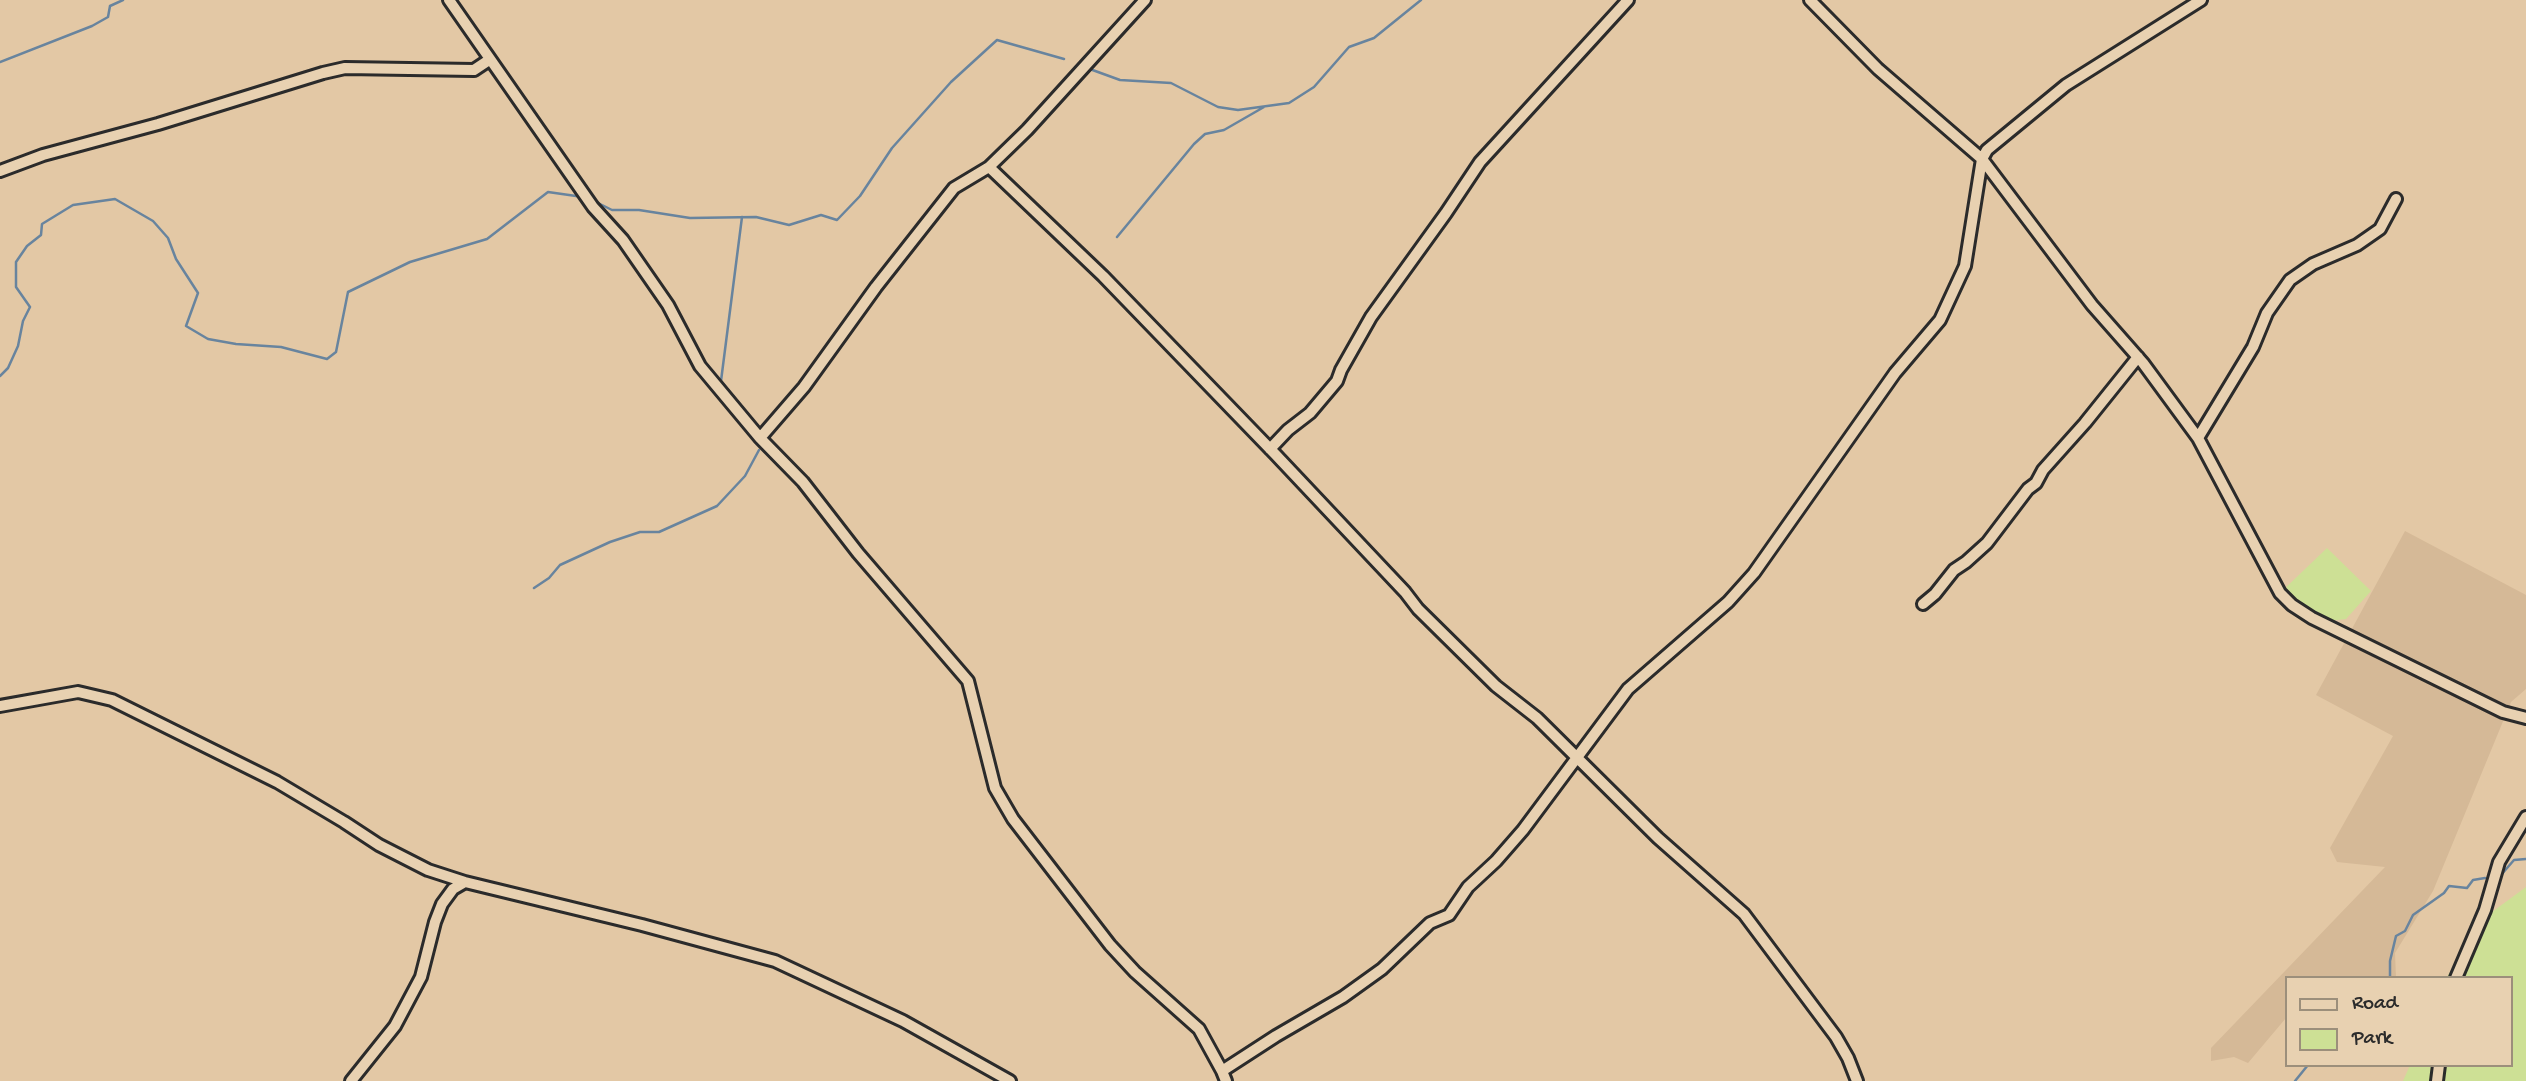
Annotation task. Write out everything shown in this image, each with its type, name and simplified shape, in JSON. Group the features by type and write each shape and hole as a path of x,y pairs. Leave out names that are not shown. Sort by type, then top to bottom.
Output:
{"street":[{"path":"449,0 593,207 623,240 668,304 701,366 760,439 803,482 858,553 968,681 995,788 1013,819 1110,945 1135,972 1199,1029 1224,1076 1276,1036 1343,997 1382,969 1430,923 1449,915 1468,887 1523,830 1628,690 1728,602 1754,573 1895,373 1940,320 1965,266 1982,159 1987,150 2066,85 2201,0"},
{"path":"760,439 804,387 876,287 954,188 989,167 1027,130 1145,0"},
{"path":"1270,449 1310,413 1337,381 1371,317 1446,214 1480,162 1628,0"},
{"path":"1810,0 1878,69 1982,159 2092,305 2138,357 2198,438 2280,593 2312,618 2503,712 2526,718"},
{"path":"0,171 43,155 345,68 474,70 489,60"},
{"path":"989,167 1102,276 1270,449 1428,619 1496,686 1537,718 1578,757 1658,838 1744,914 1836,1037 1857,1081"},
{"path":"2198,438 2253,348 2267,313 2290,281 2313,264 2357,245 2380,229 2396,199"},
{"path":"1923,604 1936,594 1954,570 1987,543 2028,489 2036,483 2043,470 2099,407 2138,357"},
{"path":"0,706 78,692 112,700 277,782 379,845 428,870 465,882 775,961 903,1021 1010,1081"},
{"path":"2457,976 2485,910 2499,862 2526,817"},
{"path":"351,1081 395,1026 421,977 442,904 453,889 465,882"}],"shaded area":[{"path":"2405,531 2526,595 2526,689 2511,702 2433,891 2395,953 2396,976 2284,976 2284,1020 2248,1063 2234,1057 2211,1061 2211,1048 2385,867 2337,862 2330,848 2393,736 2316,695"}],"green space":[{"path":"2327,548 2371,591 2346,619 2319,622 2280,593"},
{"path":"2526,887 2526,1081 2403,1081 2409,1067 2512,1067 2512,976 2447,976 2488,915"}],"waterway":[{"path":"0,62 92,26 108,17 110,6 123,0"},
{"path":"1087,68 1120,80 1171,83 1218,107 1238,110 1289,103 1314,87 1349,47 1374,38 1421,0"},
{"path":"592,200 612,210 639,210 690,218 756,217 789,225 821,215 837,220 860,196 892,148 951,82 997,40 1064,59"},
{"path":"1117,237 1205,134 1224,130 1264,107"},
{"path":"0,376 8,368 18,346 23,321 30,307 16,287 16,262 27,246 41,235 42,224 73,205 115,199 153,221 168,238 176,259 198,293 186,326 208,339 281,347 327,359 336,352 348,292 410,262 487,239 548,192 583,197"},
{"path":"742,217 721,381 756,424"},
{"path":"534,588 549,578 560,565 610,542 640,532 659,532 717,506 745,476 759,450"},
{"path":"2501,875 2514,860 2526,859"},
{"path":"2390,976 2390,961 2396,936 2405,931 2413,915 2444,893 2449,886 2467,888 2473,880 2485,878"},
{"path":"2295,1081 2306,1067"}]}
